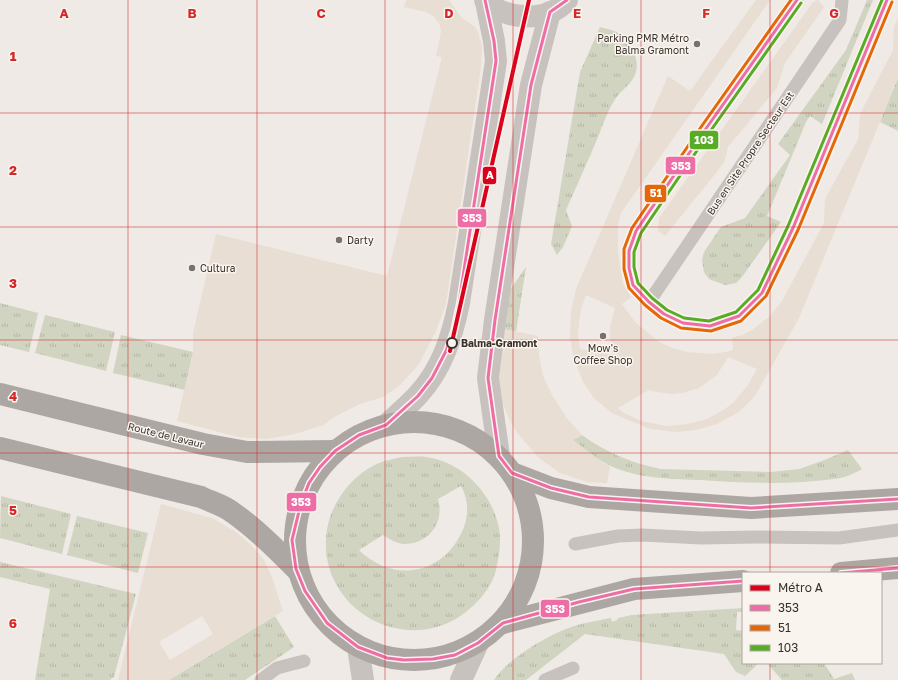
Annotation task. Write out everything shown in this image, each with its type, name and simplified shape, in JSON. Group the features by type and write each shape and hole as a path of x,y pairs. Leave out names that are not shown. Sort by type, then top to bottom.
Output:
{"main road":[{"name":"Route de Lavaur","path":"0,394 203,444 247,452 335,451"},
{"path":"505,464 523,492 529,508 534,529 534,550 529,576 518,600 503,623 478,643 455,655 432,659 404,660 387,658 358,647 327,623 305,591 296,569 292,540 301,502 309,483 320,467 335,451 359,435 386,425 411,421 430,423 454,430 476,439 505,464 551,488 589,497 751,508 898,499"},
{"path":"0,448 201,497 219,504 232,512 260,535 296,569"},
{"path":"857,572 888,570"},
{"path":"503,623 634,589 742,581"}],"street":[{"path":"485,1 500,12 516,17 533,17 550,12 568,0"},
{"path":"386,425 418,396 432,378 446,351 453,331 459,303 496,61 494,41 485,1"},
{"path":"505,464 488,378 495,320 531,85 550,12"},
{"path":"461,680 478,643"},
{"path":"358,647 363,680"}],"lane":[{"path":"797,0 636,230 629,251 629,268 633,285 649,302 664,314 684,323 710,326 739,316 762,293 793,228 887,0"},
{"name":"Bus en Site Propre Secteur Est","path":"649,302 840,20 842,0"},
{"path":"574,544 618,536 642,535 701,538 839,538 898,530"},
{"path":"261,680 277,668 304,661"},
{"path":"545,680 573,668"}],"green space":[{"path":"867,0 873,0 822,124 810,116 806,122 767,216 781,222 742,277 736,283 725,285 709,279 704,272 702,260 704,252 721,227 745,218 790,155 778,144 846,50"},
{"path":"600,27 618,33 624,37 631,46 637,62 637,67 632,80 617,97 607,114 566,210 572,226 563,247 557,255 551,244 580,72"},
{"path":"898,78 898,131 880,122"},
{"path":"526,267 516,332 504,329 510,290"},
{"path":"0,303 38,313 29,352 0,345"},
{"path":"45,315 115,332 106,371 35,353"},
{"path":"121,335 193,352 185,390 113,373"},
{"path":"582,435 610,452 640,464 661,469 771,472 799,469 848,450 862,469 841,478 784,483 750,483 654,477 627,472 598,459 573,440"},
{"path":"402,457 426,457 450,464 461,471 479,487 487,498 493,509 500,531 498,559 495,573 488,588 478,601 459,617 435,627 410,630 386,626 365,615 347,600 334,579 327,556 328,523 334,506 344,491 355,479 370,467","holes":["461,486 467,506 467,516 464,527 456,543 445,555 432,564 418,569 403,570 388,568 373,561 359,550 383,535 393,541 403,544 420,541 427,537 437,524 440,508 438,499"]},
{"path":"1,496 71,514 62,554 0,538"},
{"path":"77,516 148,533 138,573 67,555"},
{"path":"0,562 136,594 114,677 110,680 35,680 50,589 0,577"},
{"path":"742,608 742,612 737,612 736,630 742,631 742,664 758,664 745,676 736,672 724,654 585,634 526,680 494,680 508,664 517,657 557,633 588,622 611,618 612,622 618,618 632,615"},
{"path":"275,616 294,647 245,680 169,680"},
{"path":"768,664 825,664 834,679 852,673 855,680 782,680"}],"shaded area":[{"path":"406,0 449,0 461,17 475,27 482,47 481,67 446,304 436,331 419,364 399,386 383,397 360,404 336,416 323,425 295,434 267,439 238,437 177,421 193,352 193,333 216,234 387,276 442,57 436,56 441,30 439,23 433,16 426,12 404,7"},
{"path":"756,0 770,0 621,213 618,225 618,253 623,284 631,297 622,304 635,322 659,342 673,348 687,352 712,354 733,350 732,338 752,330 770,316 782,301 824,223 825,199 858,139 860,114 893,50 894,26 898,19 898,78 799,318 755,396 739,412 717,424 696,430 676,432 650,429 612,413 594,398 583,382 573,356 570,337 571,312 576,289 668,76 690,91","holes":["586,295 615,308 610,326 613,355 580,349 578,336 579,322 581,309","728,357 757,369 748,385 734,402 707,419 688,424 667,426 641,421 624,413 618,408 649,390 673,394 683,393 699,388 717,375"]},
{"path":"818,0 824,7 785,63 777,88 728,147 724,163 665,236 658,231 659,218 813,2"},
{"path":"504,329 538,336 539,354 543,376 547,385 566,417 582,435 573,440 605,464 610,466 607,483 587,482 560,473 539,458 518,434 510,421 503,404 499,380"},
{"path":"161,504 212,518 236,532 252,546 264,560 272,577 283,611 169,680 118,680","holes":["202,616 213,634 170,660 159,642"]}],"metro line":[{"name":"A","path":"450,351 529,0"}],"transit line":[{"name":"353","path":"485,0 494,41 496,61 459,303 453,331 446,351 432,378 418,396 386,425 359,435 335,451 320,467 309,483 301,503 292,540 296,569 305,591 327,623 358,647 387,658 404,660 433,659 455,655 478,643 503,623 579,602 634,589 742,581"},
{"name":"353","path":"567,0 550,12 531,85 495,320 488,378 499,456 512,473 551,488 589,497 751,508 898,499"},
{"name":"51","path":"791,0 632,228 624,249 624,269 629,288 645,305 661,318 681,328 711,331 741,321 766,296 798,230 892,2"},
{"name":"353","path":"797,0 636,231 629,251 629,268 633,285 649,302 664,314 683,323 710,326 739,316 762,293 793,228 887,0"},
{"name":"103","path":"801,3 709,133 641,233 634,252 634,267 638,283 652,298 667,310 684,318 709,321 736,312 758,290 788,226 882,0"},
{"name":"353","path":"852,572 898,568"}],"place":[{"name":"Parking PMR Métro Balma Gramont","path":"697,44"},
{"name":"Darty","path":"339,240"},
{"name":"Cultura","path":"192,268"},
{"name":"Mow's Coffee Shop","path":"603,336"},
{"name":"Balma-Gramont","path":"452,343"}]}
